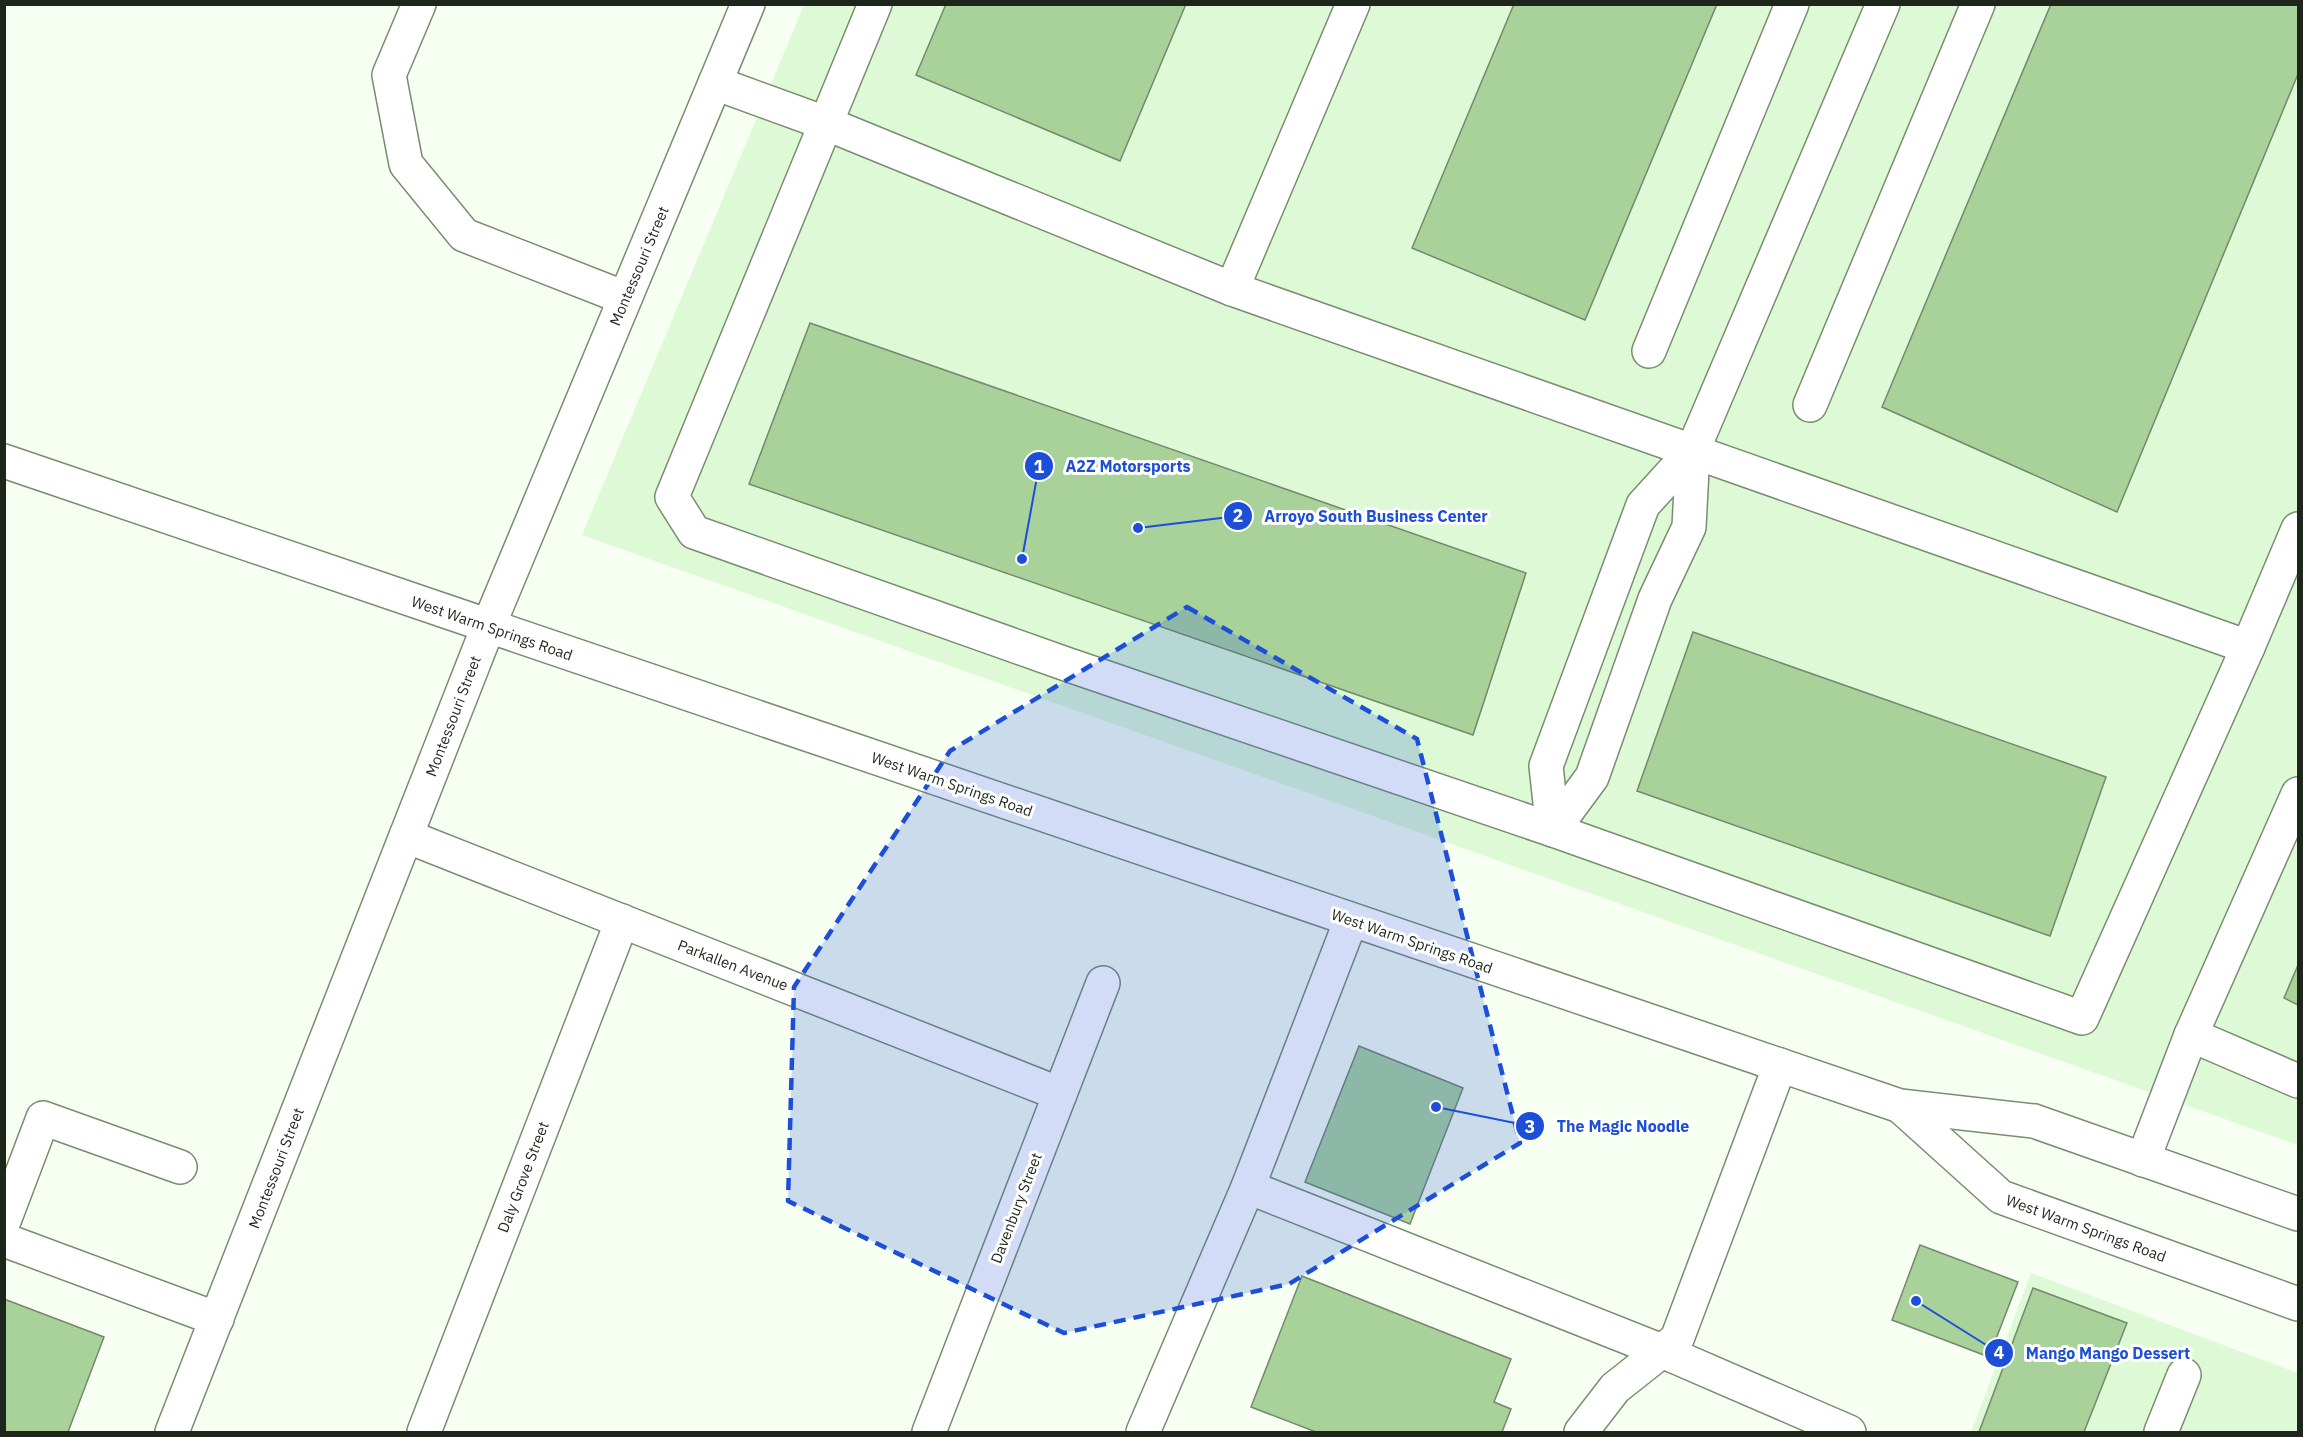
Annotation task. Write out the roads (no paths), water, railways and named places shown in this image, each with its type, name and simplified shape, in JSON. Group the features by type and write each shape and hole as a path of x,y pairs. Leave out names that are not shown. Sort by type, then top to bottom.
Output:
{"street":[{"name":"Montessouri Street","path":"172,1432 488,627 748,4"},
{"path":"875,4 672,498 694,531 1055,660 1553,830 2082,1018 2248,647 2298,529"},
{"path":"1232,288 1353,4"},
{"path":"1649,351 1792,4"},
{"path":"1553,830 1546,766 1643,505 1693,450 1882,4"},
{"path":"1810,405 1978,4"},
{"path":"424,8 389,75 406,164 464,235 625,298"},
{"path":"715,83 825,123 1232,288 2248,647"},
{"path":"1553,830 1592,777 1655,599 1689,527 1693,450"},
{"name":"West Warm Springs Road","path":"4,461 1900,1106 2034,1121 2298,1214"},
{"path":"2143,1160 2191,1035 2298,795"},
{"name":"Parkallen Avenue","path":"406,836 1060,1094"},
{"path":"1143,1432 1248,1187 1351,920"},
{"name":"Daly Grove Street","path":"424,1432 622,921"},
{"name":"Davenbury Street","path":"929,1432 1103,983"},
{"path":"2191,1035 2298,1081"},
{"path":"1581,1432 1615,1388 1677,1339 1780,1065"},
{"name":"West Warm Springs Road","path":"1900,1106 2001,1197 2298,1304"},
{"path":"4,1221 43,1118 180,1167"},
{"path":"1248,1187 1662,1351 1849,1432"},
{"path":"4,1240 217,1319"},
{"path":"2161,1432 2184,1375"}],"place":[{"name":"Arroyo South Business Center","path":"1138,528"},
{"name":"A2Z Motorsports","path":"1022,559"},
{"name":"The Magic Noodle","path":"1436,1107"},
{"name":"Mango Mango Dessert","path":"1916,1301"}]}
